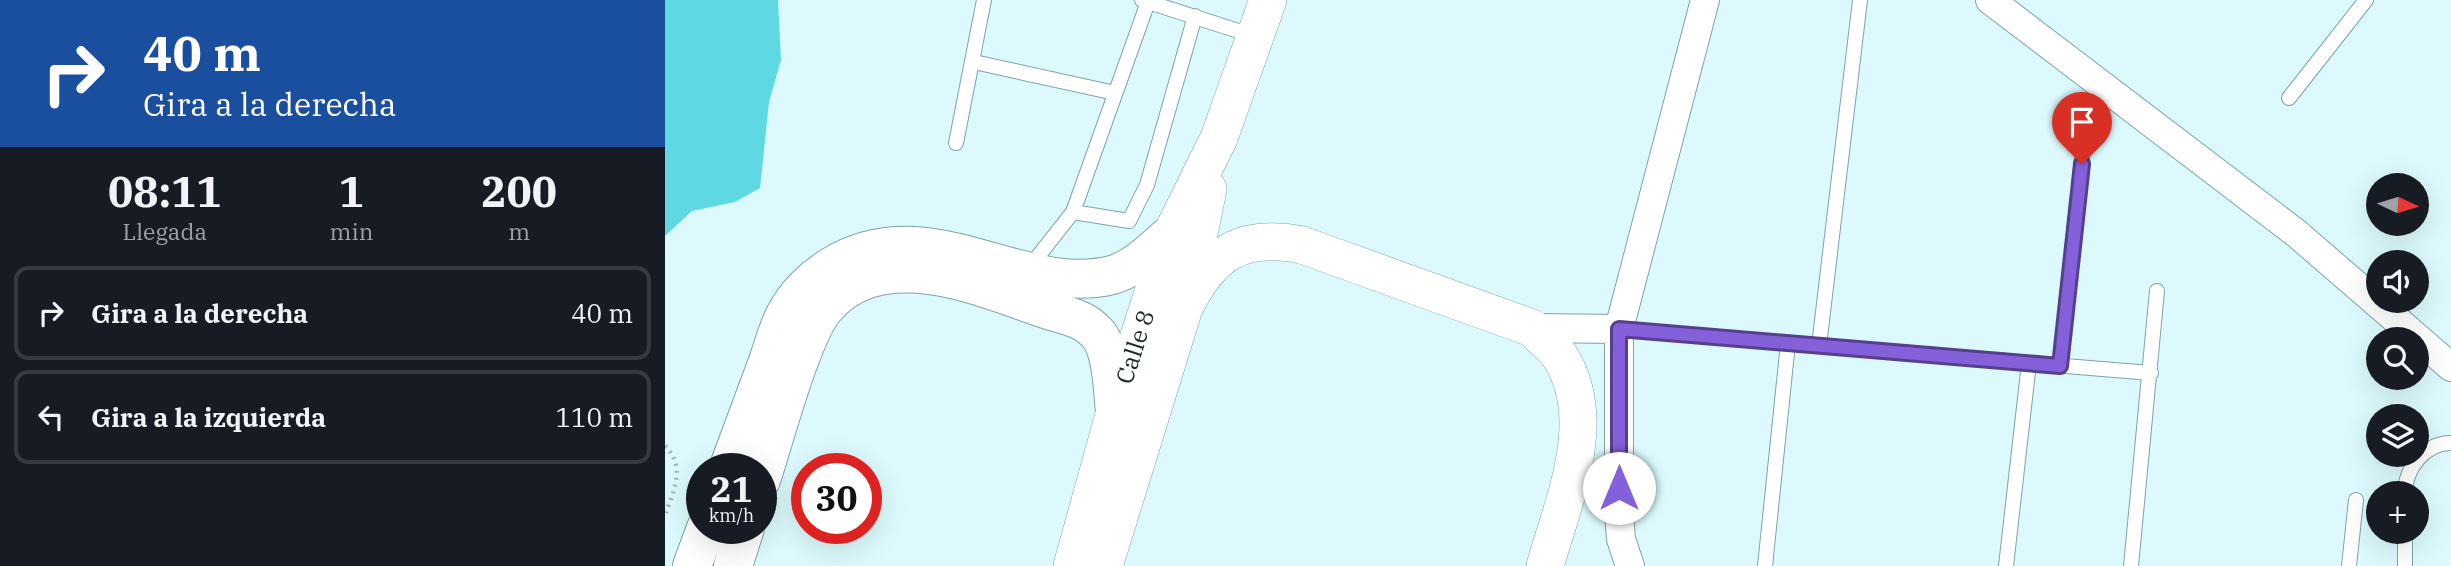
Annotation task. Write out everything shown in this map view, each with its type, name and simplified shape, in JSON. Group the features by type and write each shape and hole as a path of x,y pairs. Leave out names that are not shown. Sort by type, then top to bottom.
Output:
{"main road":[{"path":"734,453 785,314 818,274 841,260 866,251 915,246 959,252 1027,270 1063,276 1113,275 1133,265 1172,233"},
{"path":"770,453 811,332 824,308 841,293 863,280 888,275 939,278 1075,317 1096,331 1107,355 1115,411"},
{"path":"692,566 700,544"},
{"path":"733,566 740,544"}],"street":[{"name":"Calle 8","path":"1072,566 1115,411 1172,233 1219,138 1268,0"},
{"path":"1630,566 1621,539 1619,514 1619,329 1705,0"},
{"path":"1990,0 2296,233 2451,368"},
{"name":"Calle 8","path":"1104,566 1184,308 1219,138"},
{"path":"1184,308 1200,277 1220,257 1246,244 1274,239 1303,245 1532,328 1619,329"},
{"path":"1532,328 1559,355 1579,419 1577,451 1545,566"}],"lane":[{"path":"956,144 984,0"},
{"path":"1819,346 1860,0"},
{"path":"2288,98 2366,0"},
{"path":"1027,270 1073,212 1145,1 1255,36"},
{"path":"1073,212 1129,222 1147,185 1195,16"},
{"path":"974,62 1115,93"},
{"path":"2060,366 2084,139"},
{"path":"2131,566 2157,291"},
{"path":"1619,329 2151,373"},
{"path":"1765,566 1788,343"},
{"path":"2006,566 2029,363"},
{"path":"2406,481 2417,457 2439,443 2451,443"},
{"path":"2349,566 2356,500"},
{"path":"2405,544 2405,566"}],"path":[{"path":"665,446 673,454 678,469 677,484 665,514"}],"shaded area":[{"path":"665,0 778,0 781,60 769,102 760,188 735,202 692,211 665,236"}],"route":[{"path":"1619,488 1619,329 2060,366 2082,164"}]}
